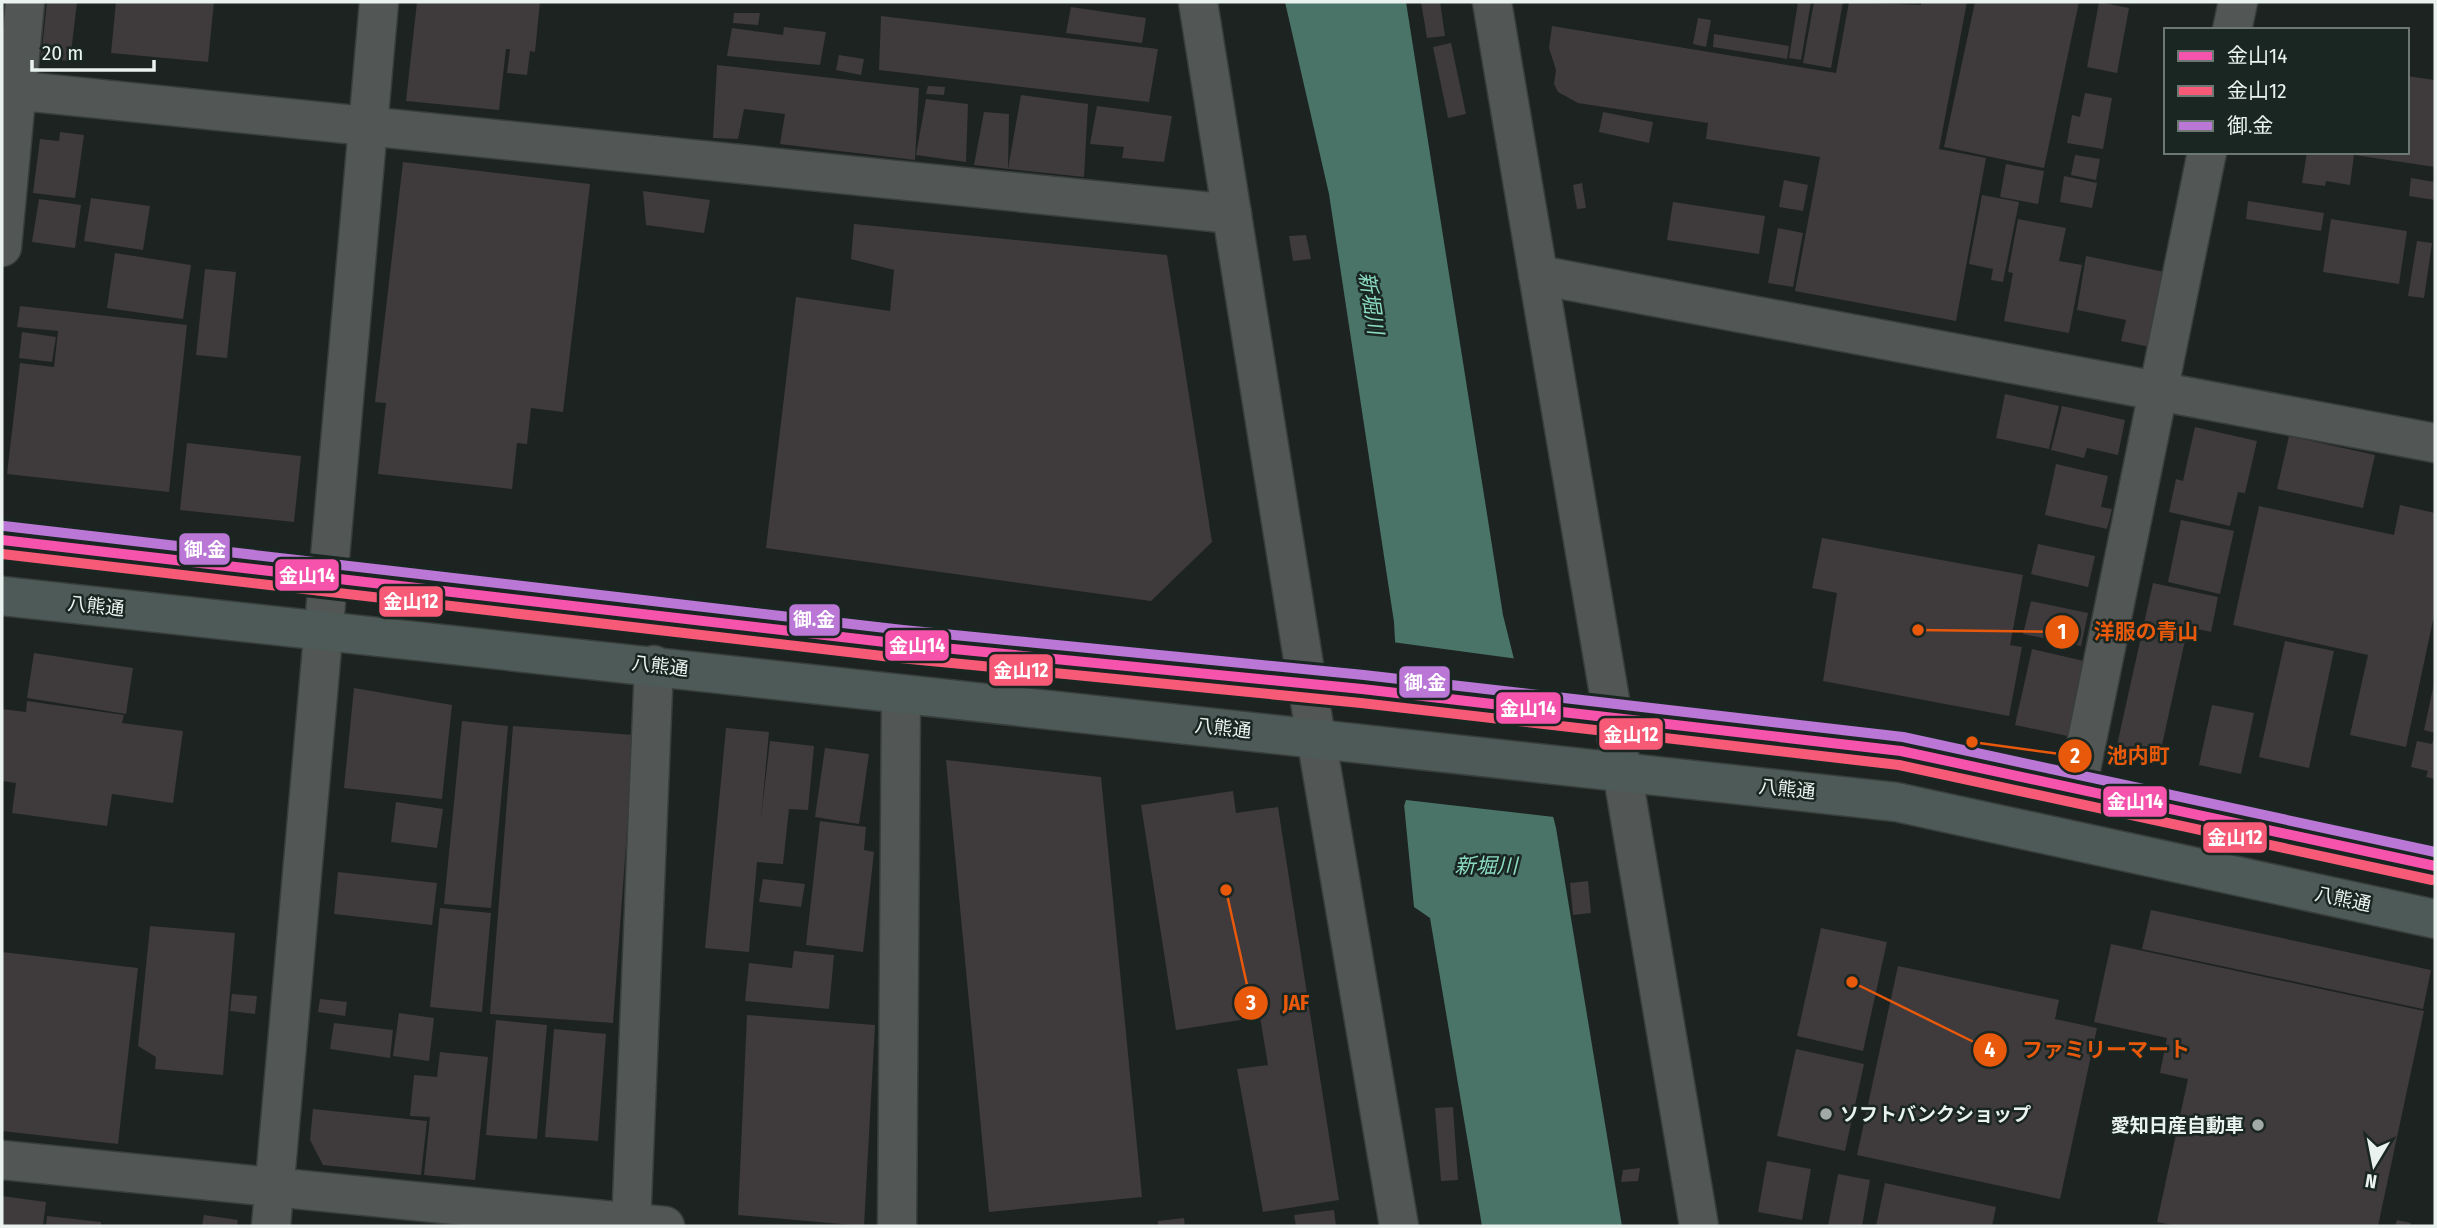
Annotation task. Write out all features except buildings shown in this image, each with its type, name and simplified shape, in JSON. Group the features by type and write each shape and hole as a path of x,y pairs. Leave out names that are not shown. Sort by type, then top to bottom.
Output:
{"main road":[{"path":"2,540 902,644 1362,689 1901,751 2435,866"},
{"name":"八熊通","path":"2,596 1896,802 2435,919"}],"street":[{"path":"2,247 10,90 25,2"},
{"path":"271,1226 379,2"},
{"path":"1198,2 1307,684 1399,1226"},
{"path":"1492,2 1699,1226"},
{"path":"2232,28 2238,2"},
{"path":"10,90 368,124 1232,214"},
{"path":"2077,789 2207,154"},
{"path":"1538,275 2435,443"},
{"path":"2,1160 643,1225 654,665"},
{"path":"897,1226 901,695"}],"water":[{"name":"新堀川","path":"1285,2 1406,2 1503,615 1556,828 1622,1226 1482,1226 1430,918 1414,907 1404,804 1394,622 1329,194"}],"pier":[{"path":"1392,642 1518,659 1560,828 1554,817 1406,800 1404,806 1401,805"}],"transit line":[{"name":"御.金","path":"4,526 903,630 1364,675 1903,737 2435,852"},
{"name":"金山14","path":"2,540 902,644 1362,689 1901,751 2435,866"},
{"name":"金山12","path":"2,554 900,658 1361,703 1899,765 2432,880"}],"place":[{"name":"洋服の青山","path":"1918,630"},
{"name":"池内町","path":"1972,742"},
{"name":"JAF","path":"1226,890"},
{"name":"ファミリーマート","path":"1852,982"},
{"name":"ソフトバンクショップ","path":"1826,1114"},
{"name":"愛知日産自動車","path":"2258,1125"}]}
